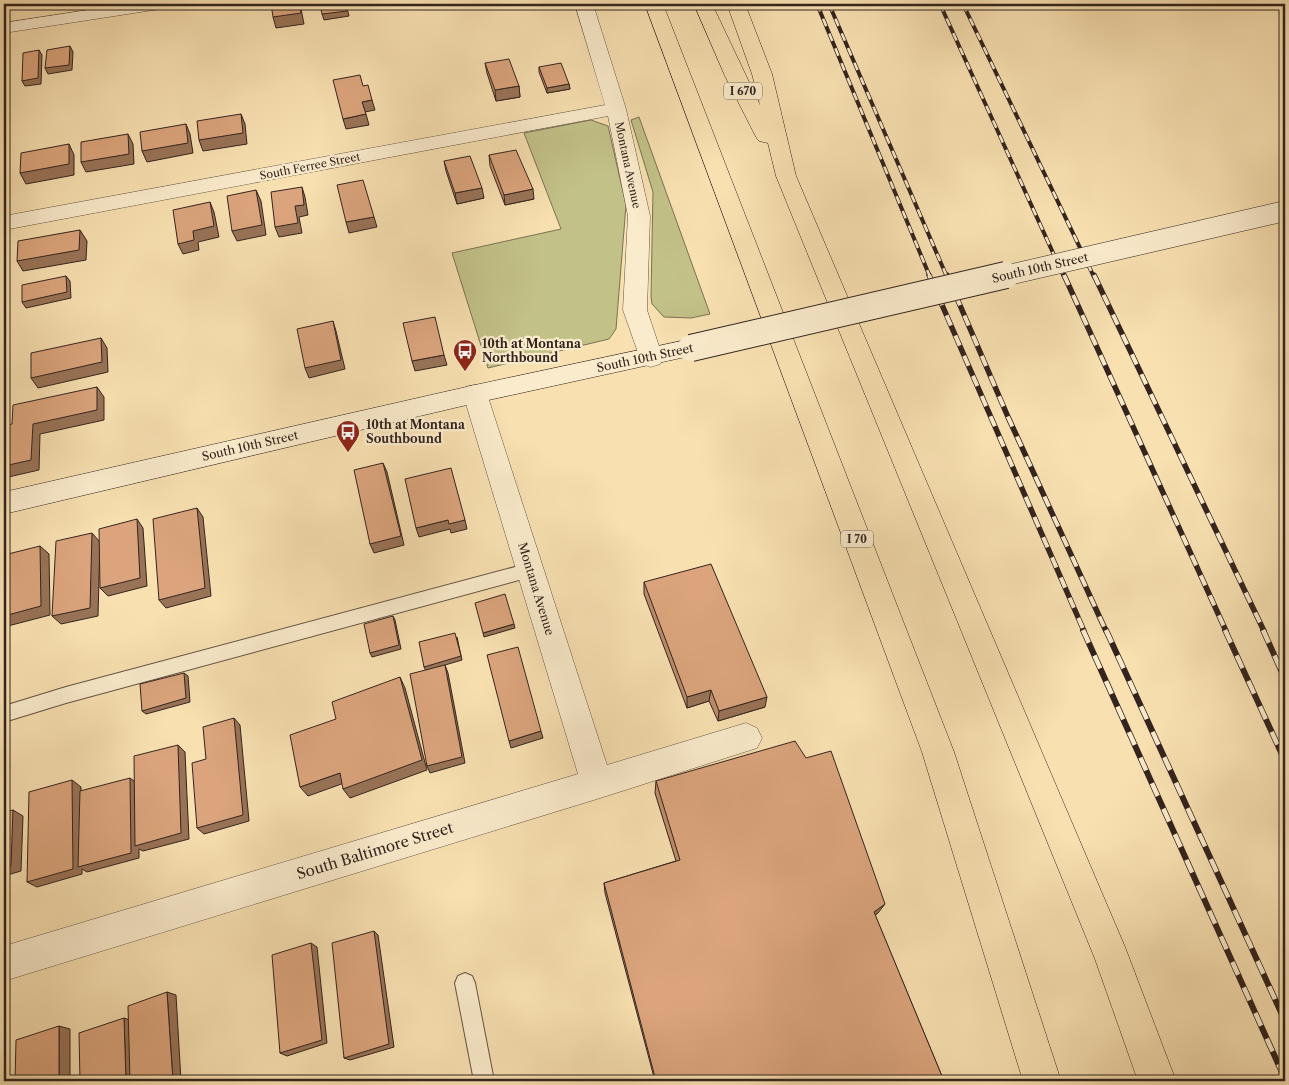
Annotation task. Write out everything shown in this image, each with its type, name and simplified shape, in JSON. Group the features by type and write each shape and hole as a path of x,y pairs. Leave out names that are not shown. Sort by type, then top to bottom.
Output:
{"highway":[{"name":"I 70","path":"654,4 938,752 1042,1081"},
{"name":"I 670","path":"703,4 735,76 786,176"},
{"path":"736,4 762,74 786,176 1113,959 1157,1081"}],"street":[{"path":"4,28 160,4"},
{"name":"Montana Avenue","path":"584,4 616,109 639,216 635,310 652,358"},
{"name":"South Ferree Street","path":"4,223 616,109"},
{"name":"South 10th Street","path":"4,503 475,394 652,358 1285,211"},
{"name":"Montana Avenue","path":"475,394 597,784"},
{"name":"South Baltimore Street","path":"4,964 746,738"}],"lane":[{"path":"4,714 530,570"},
{"path":"465,983 484,1081"}],"shaded area":[{"path":"639,117 710,314 691,318 664,317 652,304 653,192 631,120"},
{"path":"591,120 608,126 626,205 616,329 609,339 488,368 452,253 561,229 524,133"}],"building":[{"path":"271,4 299,4 301,13 273,17"},
{"path":"320,4 346,4 347,11 322,14"},
{"path":"70,46 69,65 45,68 47,50"},
{"path":"39,50 38,78 22,81 23,53"},
{"path":"509,59 519,86 495,90 485,63"},
{"path":"561,63 569,84 547,88 539,67"},
{"path":"360,75 363,86 368,85 372,100 362,102 366,114 343,119 333,80"},
{"path":"241,114 243,133 199,140 197,121"},
{"path":"186,124 188,143 142,151 140,132"},
{"path":"128,134 129,154 81,162 81,142"},
{"path":"69,144 69,164 20,173 21,153"},
{"path":"516,150 533,189 504,195 489,155"},
{"path":"470,156 482,188 455,193 444,161"},
{"path":"363,180 374,217 346,222 337,185"},
{"path":"302,187 304,205 295,206 298,223 275,227 271,192"},
{"path":"256,190 262,225 232,231 227,196"},
{"path":"210,202 214,226 193,231 194,240 178,244 173,210"},
{"path":"80,230 79,250 17,261 18,241"},
{"path":"66,276 67,292 22,302 22,285"},
{"path":"435,317 444,355 412,361 403,323"},
{"path":"333,321 341,360 305,368 297,329"},
{"path":"101,338 102,362 31,378 31,353"},
{"path":"97,387 97,410 33,424 31,460 4,466 4,426 12,424 13,405"},
{"path":"383,463 401,536 370,544 354,470"},
{"path":"451,468 465,520 449,524 448,520 416,528 405,479"},
{"path":"197,508 205,588 159,600 153,519"},
{"path":"137,519 140,578 100,588 99,529"},
{"path":"92,533 90,608 52,616 56,541"},
{"path":"40,546 41,606 4,616 4,555"},
{"path":"711,564 767,697 719,711 711,690 687,697 644,582"},
{"path":"505,594 514,624 483,633 475,603"},
{"path":"393,616 399,645 370,653 364,624"},
{"path":"455,633 461,656 424,667 419,642"},
{"path":"518,647 541,731 509,741 487,655"},
{"path":"445,665 462,757 427,766 410,674"},
{"path":"184,673 186,698 142,711 140,684"},
{"path":"400,677 422,760 343,789 340,773 300,787 290,735 336,719 332,702"},
{"path":"234,718 243,815 197,828 192,763 206,759 203,727"},
{"path":"795,741 806,758 831,751 885,904 874,912 944,1081 656,1081 604,883 680,860 656,781"},
{"path":"178,745 181,833 135,846 134,756"},
{"path":"130,778 131,853 78,867 80,791"},
{"path":"72,780 73,869 27,882 29,792"},
{"path":"13,810 11,866 4,868 4,812"},
{"path":"374,931 389,1044 344,1058 332,943"},
{"path":"311,943 322,1040 280,1053 272,955"},
{"path":"167,992 173,1081 130,1081 128,1006"},
{"path":"124,1018 126,1081 80,1081 79,1033"},
{"path":"59,1026 59,1081 15,1081 16,1040"}],"railway":[{"path":"817,4 930,277"},
{"path":"829,4 947,277"},
{"path":"940,4 1064,277"},
{"path":"963,4 1094,277"},
{"path":"929,275 1084,631"},
{"path":"947,275 1008,417 1106,631"},
{"path":"1064,275 1226,631"},
{"path":"1094,275 1264,631"},
{"path":"1083,630 1285,1079"},
{"path":"1106,630 1285,1021"},
{"path":"1225,630 1285,761"},
{"path":"1263,630 1285,679"}],"place":[{"name":"10th at Montana Northbound","path":"465,372"},
{"name":"10th at Montana Southbound","path":"348,453"}]}
